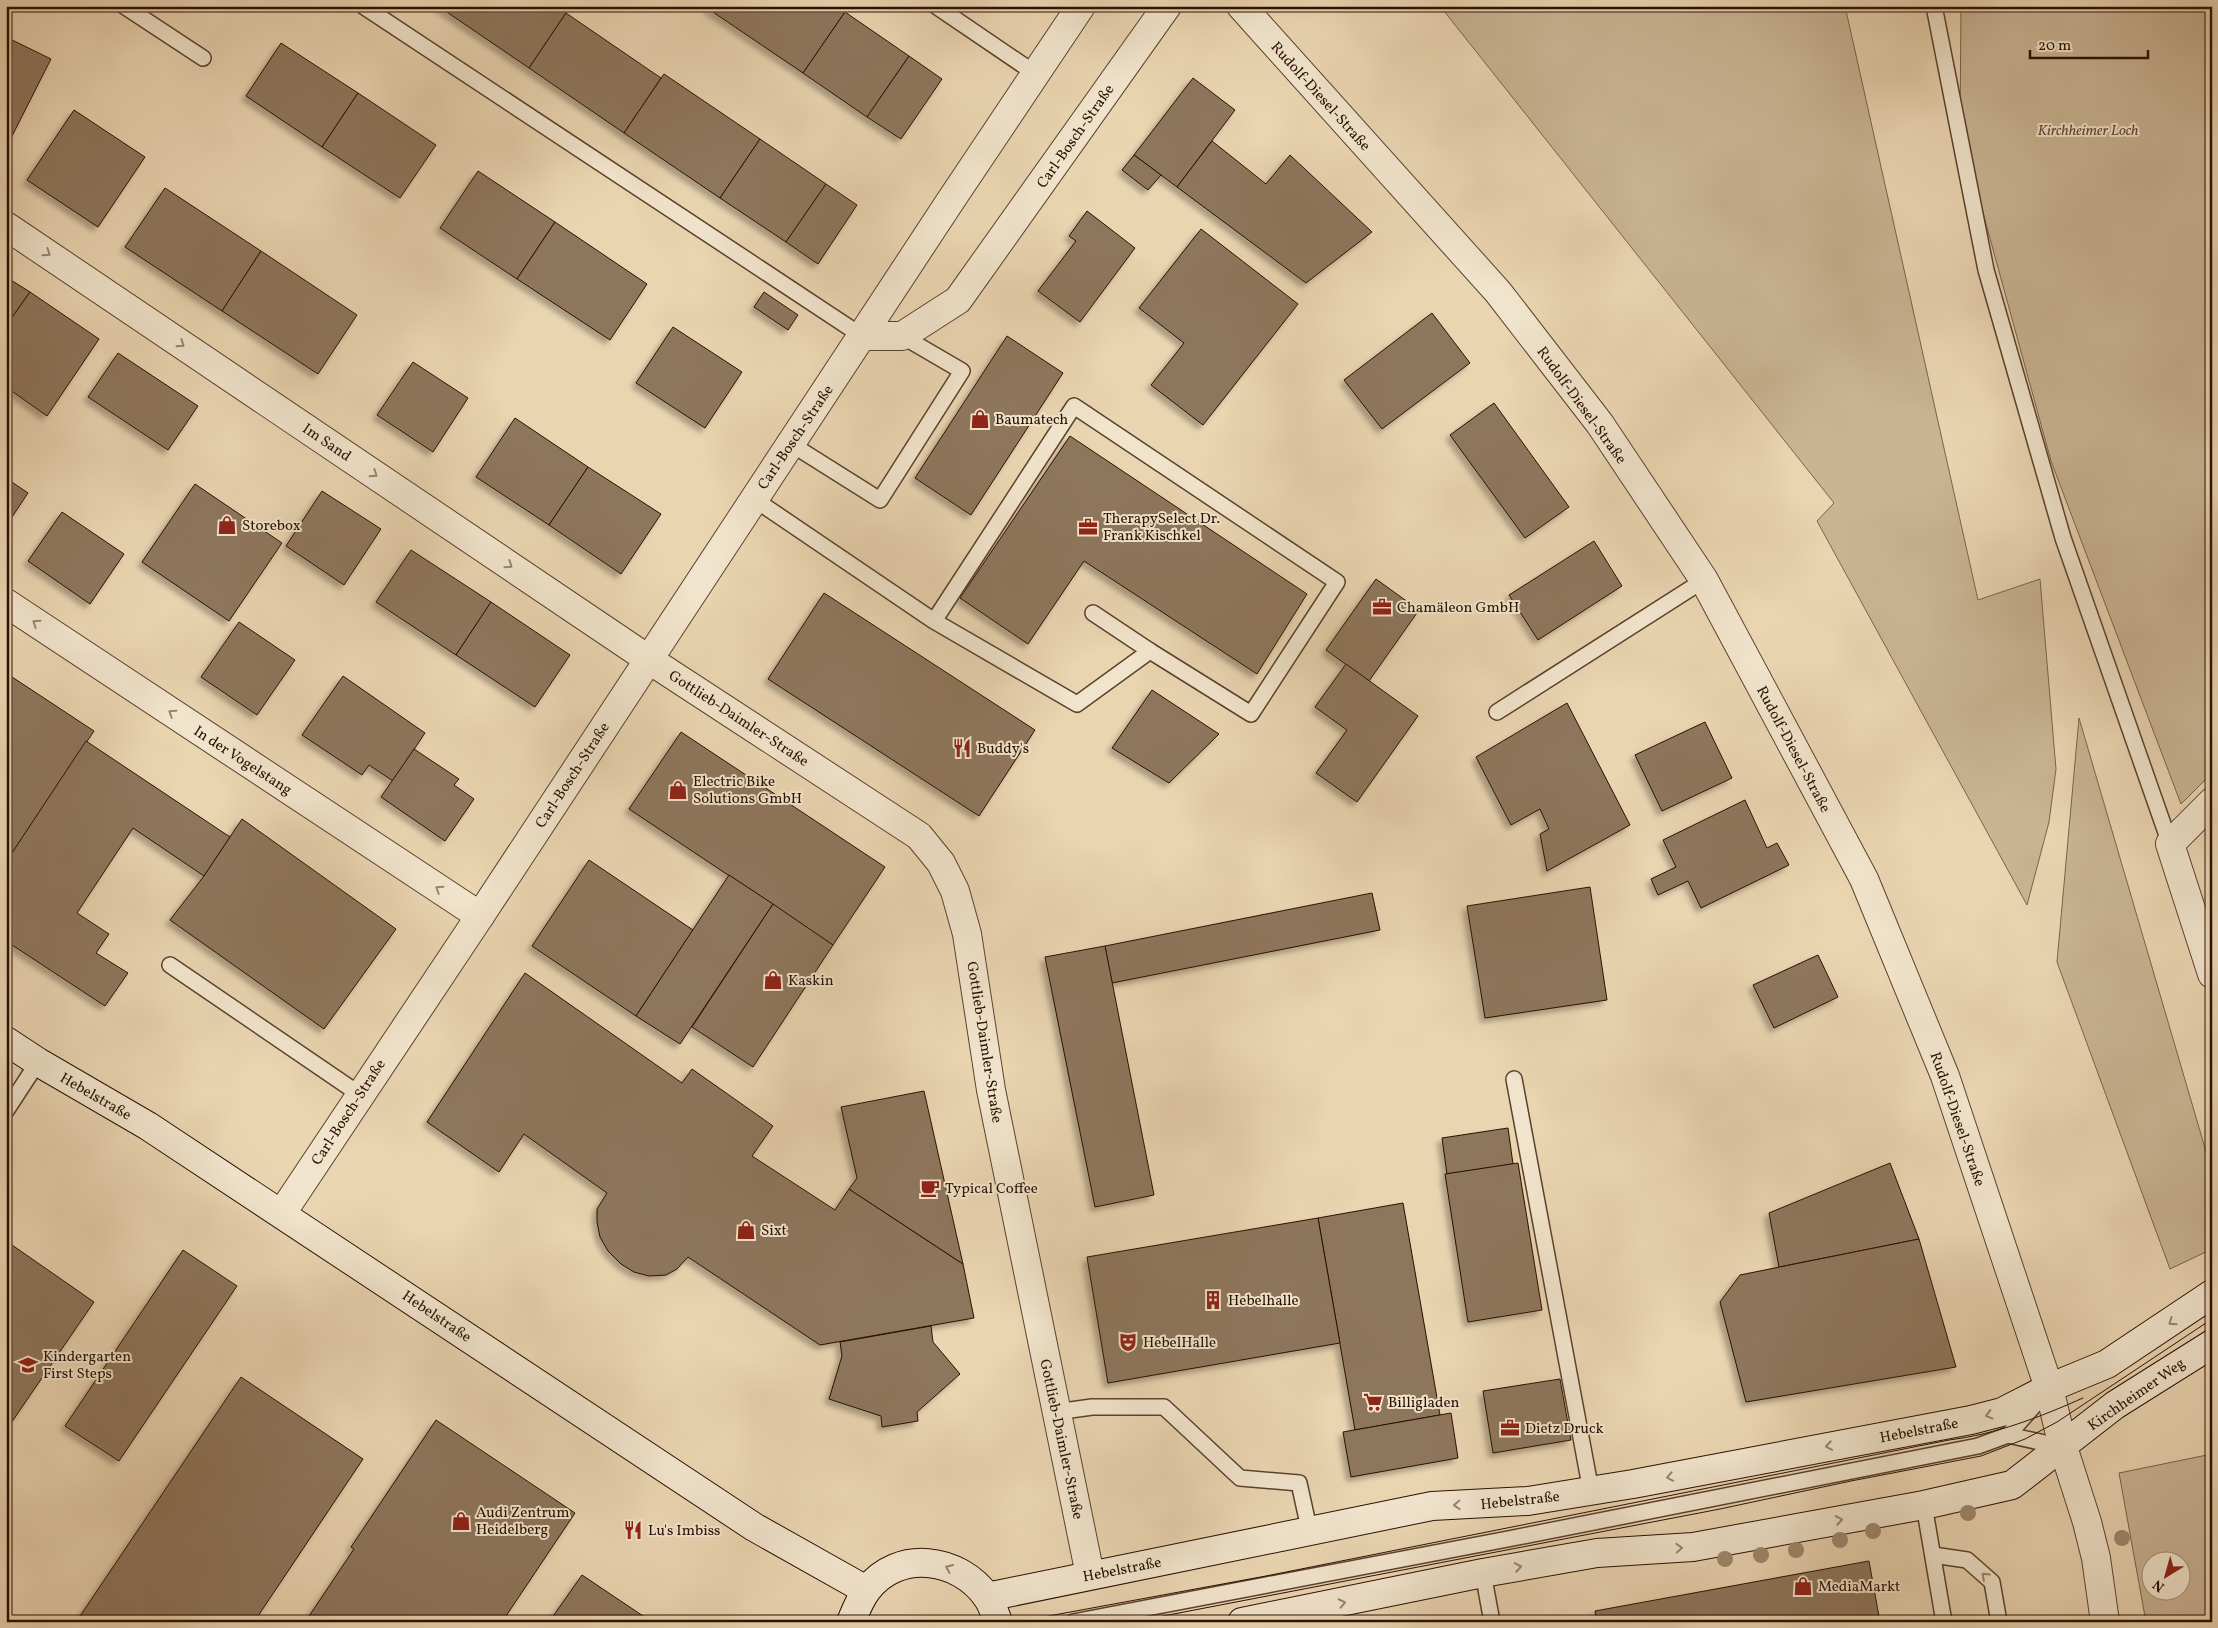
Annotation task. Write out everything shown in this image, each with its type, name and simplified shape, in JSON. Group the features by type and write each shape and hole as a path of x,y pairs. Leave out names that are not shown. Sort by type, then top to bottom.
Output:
{"street":[{"name":"Carl-Bosch-Straße","path":"282,1212 359,1094 480,916 1081,6"},
{"name":"Carl-Bosch-Straße","path":"902,336 958,300 1167,6"},
{"name":"Rudolf-Diesel-Straße","path":"1241,6 1498,292 1600,424 1704,580 1864,879 1945,1076 2049,1388 2063,1447 2087,1522 2096,1558 2104,1622"},
{"name":"Im Sand","path":"6,226 648,659"},
{"path":"862,336 902,336"},
{"name":"In der Vogelstang","path":"6,604 480,916"},
{"name":"Gottlieb-Daimler-Straße","path":"648,659 918,836 940,863 955,891 968,934 991,1090 1090,1575"},
{"path":"2212,802 2170,844 2212,974"},
{"name":"Hebelstraße","path":"6,1042 148,1126 282,1212 754,1527 866,1590"},
{"path":"2049,1388 2106,1364 2212,1294"},
{"name":"Kirchheimer Weg","path":"2063,1447 2115,1405 2212,1344"},
{"name":"Hebelstraße","path":"987,1598 1090,1575 1310,1533 1432,1506 1528,1501 1591,1491 1971,1420 2002,1412 2049,1388"},
{"path":"1242,1622 1483,1573 1597,1553 1693,1547 1924,1505 2012,1485 2063,1447"},
{"path":"851,1622 866,1590 882,1576 902,1566 922,1563 945,1565 969,1578 987,1598 998,1622"}],"lane":[{"path":"124,6 203,58"},
{"path":"363,6 862,336"},
{"path":"936,6 1036,74"},
{"path":"1934,6 1989,280 2063,538 2170,844"},
{"path":"791,444 880,500 962,371 902,336"},
{"path":"934,621 1074,406 1337,582 1251,714 1150,651 1094,613"},
{"path":"754,499 934,621 1077,704 1150,651"},
{"path":"1497,712 1704,580"},
{"path":"170,965 359,1094"},
{"path":"6,1112 38,1062"},
{"path":"1514,1079 1584,1444 1591,1491"},
{"path":"1073,1622 1504,1540 1978,1446 2008,1435 2049,1388"},
{"path":"1056,1412 1092,1407 1164,1407 1240,1478 1299,1483 1310,1533"},
{"path":"2008,1435 2063,1447"},
{"path":"1924,1505 1944,1622"},
{"path":"1933,1555 1967,1560 1992,1582 1998,1622"},
{"path":"1483,1573 1492,1622"}],"green space":[{"path":"1440,6 1845,6 1978,600 2040,579 2056,769 2049,822 2027,905 1817,521 1834,503"},
{"name":"Kirchheimer Loch","path":"1961,6 2212,6 2212,773 2181,804 2051,461 1960,129"},
{"path":"2079,718 2212,1172 2212,1249 2170,1269 2057,962"},
{"path":"2212,1454 2212,1622 2146,1622 2142,1600 2190,1600 2190,1550 2140,1550 2140,1589 2119,1473"}],"building":[{"path":"438,6 556,6 566,13 529,68"},
{"path":"709,6 836,6 845,12 803,73 707,8"},
{"path":"845,12 909,56 867,117 803,73"},
{"path":"566,13 661,78 624,133 529,68"},
{"path":"6,37 51,59 6,148"},
{"path":"281,43 358,93 322,147 246,96"},
{"path":"909,56 942,79 901,139 867,117"},
{"path":"664,74 760,139 720,198 624,133"},
{"path":"1193,78 1235,110 1177,187 1134,155"},
{"path":"358,93 436,145 400,198 322,147"},
{"path":"74,110 145,157 98,227 27,180"},
{"path":"760,139 826,184 786,242 720,198"},
{"path":"1212,141 1266,184 1290,155 1372,232 1306,283 1177,187"},
{"path":"1134,155 1161,175 1148,190 1122,170"},
{"path":"478,171 555,222 517,279 440,228"},
{"path":"826,184 857,205 818,264 786,242"},
{"path":"165,188 261,251 222,311 125,247"},
{"path":"1087,211 1135,248 1080,322 1038,291 1076,241 1069,236"},
{"path":"555,222 647,284 610,340 517,279"},
{"path":"1201,229 1298,304 1203,425 1151,385 1184,343 1139,308"},
{"path":"261,251 357,315 318,374 222,311"},
{"path":"6,277 30,292 6,326"},
{"path":"30,292 99,339 47,416 6,387 6,360 8,357 6,356 6,326"},
{"path":"764,292 798,315 788,330 754,307"},
{"path":"1432,313 1470,363 1382,429 1344,380"},
{"path":"673,327 742,372 705,428 636,383"},
{"path":"1007,336 1063,373 971,515 915,478"},
{"path":"118,353 198,406 168,450 88,397"},
{"path":"413,362 468,398 433,452 377,415"},
{"path":"1494,403 1569,507 1525,538 1450,435"},
{"path":"515,418 588,467 549,525 476,477"},
{"path":"1070,436 1307,594 1257,674 1084,561 1028,644 960,598"},
{"path":"588,467 661,514 621,574 549,525"},
{"path":"6,478 28,493 6,526"},
{"path":"195,484 282,543 229,621 142,562"},
{"path":"322,491 381,529 344,585 286,546"},
{"path":"62,512 124,554 90,604 28,561"},
{"path":"1594,541 1622,586 1538,640 1509,595"},
{"path":"411,550 491,602 456,655 376,602"},
{"path":"1376,579 1419,610 1369,681 1326,650"},
{"path":"824,593 1035,730 979,816 768,679"},
{"path":"491,602 570,655 535,707 456,655"},
{"path":"239,622 295,660 257,715 201,677"},
{"path":"1346,664 1418,716 1357,802 1316,773 1347,730 1315,707"},
{"path":"6,673 94,731 6,862"},
{"path":"343,676 425,733 393,781 369,765 362,775 302,735"},
{"path":"1152,690 1219,734 1169,783 1112,748"},
{"path":"1567,703 1630,825 1547,871 1540,834 1549,829 1540,809 1511,825 1476,757"},
{"path":"1705,722 1732,778 1662,811 1635,755"},
{"path":"681,732 885,867 833,945 629,809"},
{"path":"86,741 230,837 204,876 133,828 77,913 109,934 96,953 128,973 105,1006 6,941 6,862"},
{"path":"414,749 459,779 454,785 474,799 445,841 381,797"},
{"path":"1745,800 1767,848 1777,843 1789,865 1701,908 1688,881 1658,895 1651,879 1676,867 1663,840"},
{"path":"242,819 396,929 324,1029 170,920 204,876"},
{"path":"589,860 693,930 636,1016 532,946"},
{"path":"729,875 773,904 680,1044 636,1016"},
{"path":"1590,887 1607,1000 1485,1018 1467,906"},
{"path":"1372,893 1380,930 1112,983 1105,946"},
{"path":"773,904 833,945 753,1067 692,1027"},
{"path":"1105,946 1154,1195 1095,1207 1045,957"},
{"path":"1818,955 1838,997 1774,1028 1753,985"},
{"path":"525,973 682,1083 692,1069 773,1126 752,1156 835,1210 849,1189 963,1264 974,1318 820,1345 688,1257 677,1269 666,1275 649,1276 634,1272 621,1264 608,1251 600,1237 597,1222 597,1209 607,1193 524,1134 499,1172 427,1122"},
{"path":"924,1091 963,1264 849,1189 857,1178 841,1107"},
{"path":"1508,1128 1513,1164 1447,1174 1442,1138"},
{"path":"1518,1163 1542,1310 1468,1322 1445,1174"},
{"path":"1890,1163 1919,1239 1779,1267 1769,1213"},
{"path":"1403,1203 1440,1415 1355,1430 1318,1218"},
{"name":"Hebelhalle","path":"1318,1218 1340,1343 1108,1383 1087,1257"},
{"path":"1919,1239 1956,1367 1746,1402 1720,1302 1740,1275"},
{"name":"Kindergarten First Steps","path":"12,1245 94,1302 7,1429 6,1253"},
{"path":"183,1250 237,1286 119,1461 65,1426"},
{"path":"931,1326 933,1342 960,1374 917,1412 918,1421 882,1427 881,1416 829,1399 842,1356 840,1342"},
{"path":"241,1377 363,1459 254,1622 76,1622"},
{"path":"1560,1379 1571,1440 1493,1453 1483,1391"},
{"path":"1451,1413 1458,1458 1351,1477 1343,1432"},
{"path":"436,1420 575,1513 502,1622 305,1622 354,1549 351,1547"},
{"name":"MediaMarkt","path":"1869,1561 1880,1622 1577,1622 1596,1617 1595,1611"},
{"path":"582,1575 652,1622 549,1622"}],"tram line":[{"path":"1132,1622 1720,1509 1981,1456 2025,1439 2057,1422 2212,1319"},
{"path":"1016,1622 1266,1576 1984,1434 2018,1424 2083,1398"}],"place":[{"name":"Baumatech","path":"980,419"},
{"name":"Storebox","path":"227,525"},
{"name":"TherapySelect Dr. Frank Kischkel","path":"1088,527"},
{"name":"Chamäleon GmbH","path":"1382,607"},
{"name":"Buddy's","path":"962,748"},
{"name":"Electric Bike Solutions GmbH","path":"678,790"},
{"name":"Kaskin","path":"773,980"},
{"name":"Typical Coffee","path":"930,1188"},
{"name":"Sixt","path":"746,1230"},
{"name":"Hebelhalle","path":"1213,1300"},
{"name":"HebelHalle","path":"1128,1342"},
{"name":"Kindergarten First Steps","path":"28,1365"},
{"name":"Billigladen","path":"1373,1402"},
{"name":"Dietz Druck","path":"1510,1428"},
{"name":"Audi Zentrum Heidelberg","path":"461,1521"},
{"name":"Lu's Imbiss","path":"633,1530"},
{"name":"MediaMarkt","path":"1803,1586"}]}
